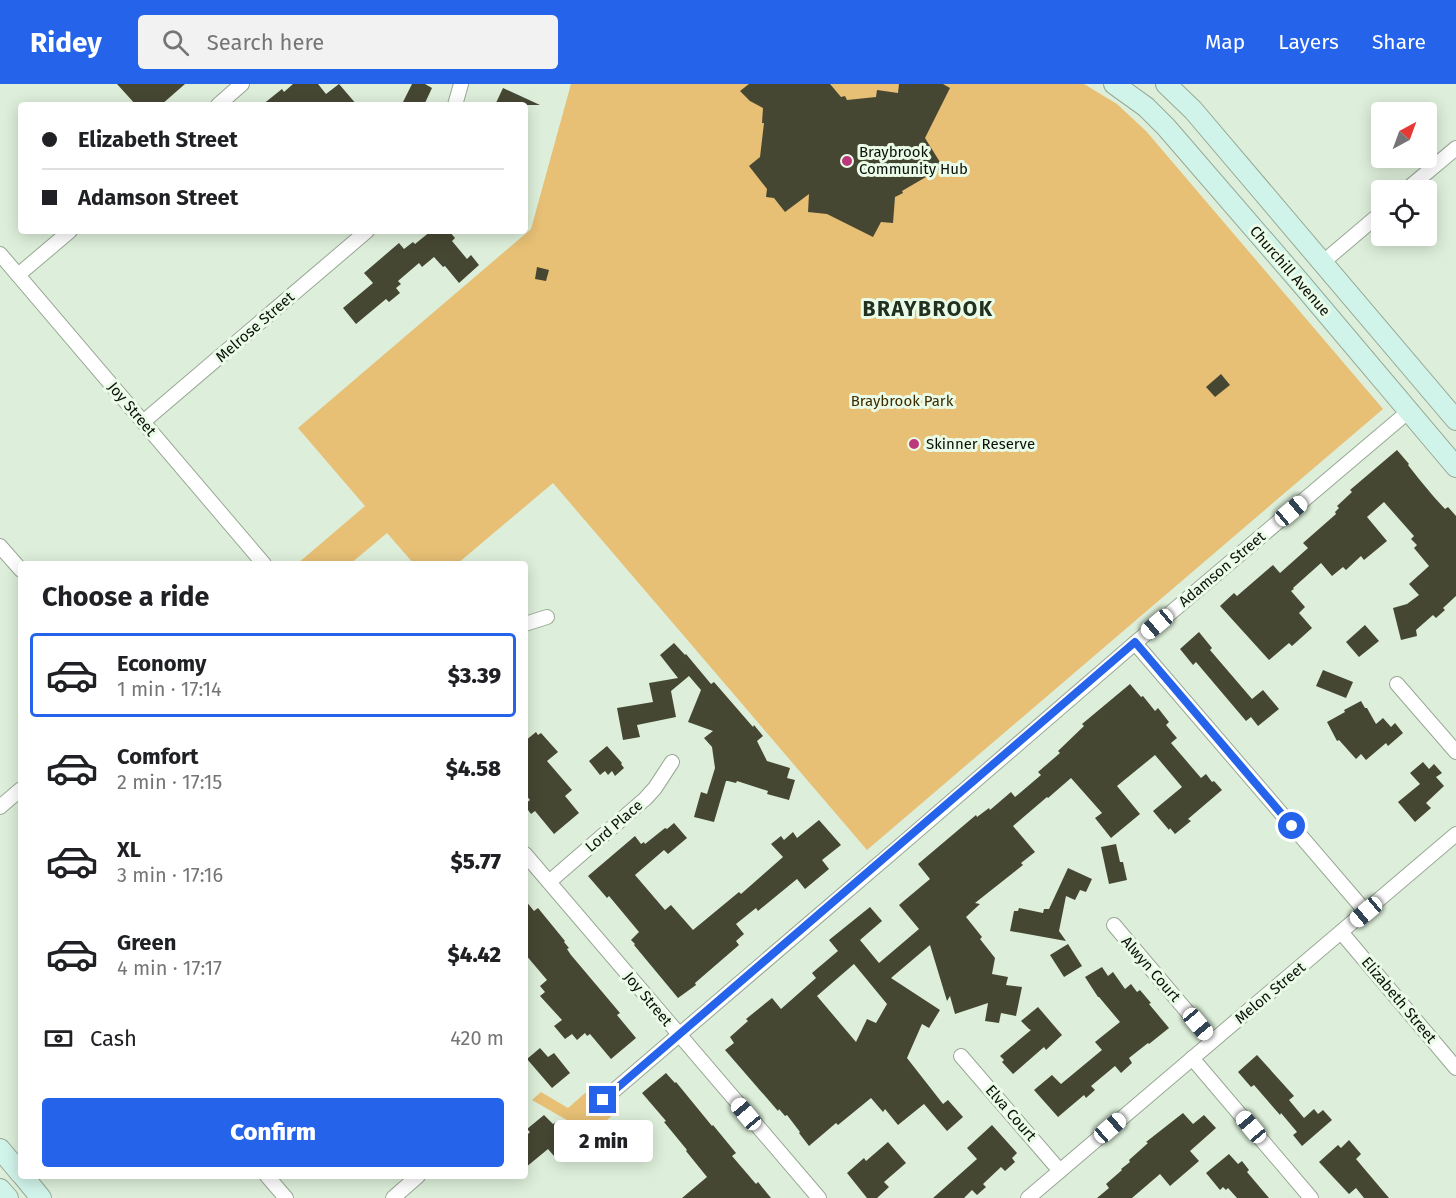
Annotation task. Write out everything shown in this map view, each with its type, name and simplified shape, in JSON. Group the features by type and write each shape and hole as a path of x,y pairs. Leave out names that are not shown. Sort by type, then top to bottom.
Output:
{"main road":[{"name":"Churchill Avenue","path":"1114,84 1146,107 1166,128 1456,467"},
{"name":"Churchill Avenue","path":"1166,84 1193,110 1456,420"},
{"path":"1299,281 1322,263"},
{"name":"Adamson Street","path":"1409,411 1432,391"},
{"path":"0,1149 18,1170"},
{"path":"25,1179 41,1198"},
{"path":"0,1189 8,1198"}],"street":[{"path":"221,102 242,84"},
{"path":"456,102 461,84"},
{"path":"1418,180 1456,148"},
{"path":"1322,263 1371,221"},
{"path":"18,275 66,234"},
{"name":"Melrose Street","path":"143,422 363,234"},
{"name":"Joy Street","path":"0,254 261,561"},
{"name":"Adamson Street","path":"603,1100 1135,642 1409,411"},
{"path":"0,546 18,567"},
{"path":"528,623 547,617"},
{"path":"1135,642 1366,912"},
{"path":"1397,684 1456,752"},
{"name":"Lord Place","path":"549,882 645,799 672,762"},
{"path":"0,807 18,792"},
{"name":"Melon Street","path":"1028,1198 1456,834"},
{"name":"Joy Street","path":"528,858 819,1198"},
{"name":"Alwyn Court","path":"1114,925 1212,1041"},
{"name":"Elizabeth Street","path":"1341,932 1456,1068"},
{"name":"Elva Court","path":"961,1056 1060,1171"},
{"path":"1192,1058 1311,1198"},
{"path":"270,1179 286,1198"},
{"path":"393,1198 415,1179"}],"green space":[{"name":"Braybrook Park","path":"571,84 1084,84 1117,104 1146,131 1383,409 867,850 553,483 461,561 411,561 387,533 354,561 301,561 365,506 298,428 525,234 528,234"},
{"path":"592,1087 614,1114 591,1134 532,1100 541,1092 568,1108"}],"building":[{"path":"117,84 185,84 164,102 133,102"},
{"path":"293,84 318,84 326,94 339,84 354,102 266,102 282,89 284,92"},
{"path":"412,84 425,84 432,88 425,102 403,102"},
{"name":"Braybrook Community Hub","path":"749,84 830,84 841,97 845,96 847,100 876,97 877,90 898,93 899,84 943,84 950,88 925,138 943,167 895,197 893,223 881,222 873,237 827,214 808,212 809,194 785,212 774,198 766,197 767,189 749,166 760,157 764,123 762,123 763,108 750,101 740,91"},
{"path":"503,88 540,105 528,105 528,102 496,102"},
{"path":"427,234 452,234 455,238 452,241 467,259 471,255 479,265 459,283 434,257 422,267 419,263 398,281 401,284 396,288 400,293 389,302 386,299 356,324 343,308 373,283 364,273 399,243 404,249 413,242 415,244"},
{"path":"537,267 549,270 546,281 535,279"},
{"path":"1221,374 1230,385 1215,397 1206,387"},
{"path":"1397,450 1434,497 1445,509 1448,507 1456,516 1456,596 1436,618 1433,615 1416,630 1417,636 1401,640 1393,608 1407,604 1419,595 1409,584 1429,566 1414,548 1417,545 1411,539 1414,536 1384,502 1367,517 1387,541 1364,560 1361,556 1346,570 1343,567 1332,576 1321,563 1293,588 1291,591 1305,607 1299,613 1312,628 1292,646 1289,643 1269,660 1220,606 1234,593 1237,596 1273,565 1280,573 1308,548 1303,543 1336,514 1339,508 1337,506 1352,492 1350,490"},
{"path":"1365,625 1379,641 1359,657 1346,642"},
{"path":"1199,632 1212,648 1210,650 1252,699 1263,690 1279,709 1258,726 1251,717 1246,721 1196,662 1193,665 1180,649"},
{"path":"674,643 711,684 714,682 763,736 757,741 767,761 790,768 787,778 795,780 789,800 767,794 768,791 737,781 736,783 726,781 714,822 694,817 701,792 707,794 715,768 712,747 704,738 713,731 688,722 701,690 689,676 671,691 676,717 637,725 640,737 623,740 617,708 653,702 649,683 678,678 660,655"},
{"path":"1323,670 1353,682 1346,698 1316,686"},
{"path":"1130,684 1155,711 1158,708 1169,722 1166,725 1177,738 1171,743 1201,778 1206,774 1222,790 1188,819 1191,821 1175,834 1153,811 1182,787 1155,755 1117,786 1140,814 1111,838 1095,818 1102,813 1071,778 1013,826 1035,852 1021,863 1023,865 975,903 980,904 966,917 995,958 992,974 1008,977 1006,985 1022,987 1016,1016 1001,1013 999,1023 985,1021 988,1003 955,1014 950,996 947,1001 930,945 891,978 940,1010 929,1028 922,1024 907,1058 943,1104 948,1100 963,1117 947,1131 924,1104 898,1125 885,1109 883,1112 871,1098 809,1146 787,1115 785,1116 779,1109 778,1111 725,1050 734,1043 730,1037 748,1021 746,1019 772,998 781,1009 816,978 812,973 838,951 829,940 870,907 882,921 860,940 879,963 919,929 899,905 930,879 918,864 976,815 977,817 989,808 990,810 1011,792 1015,797 1041,775 1038,772 1060,753 1058,751 1084,726 1082,724","holes":["854,964 887,1004 876,1023 867,1019 856,1042 817,996"]},
{"path":"1361,701 1376,724 1383,718 1391,727 1395,723 1403,733 1388,746 1386,743 1366,760 1361,754 1356,759 1339,740 1337,741 1327,722"},
{"path":"536,732 538,735 541,733 558,752 547,761 572,790 565,796 579,813 554,834 535,811 531,814 528,810 530,800 528,798 528,739"},
{"path":"607,746 624,768 615,776 612,771 608,775 605,771 600,775 589,761"},
{"path":"1423,762 1429,769 1434,764 1442,773 1436,777 1444,786 1426,803 1431,808 1415,822 1398,802 1420,784 1410,773"},
{"path":"819,820 841,845 822,860 829,869 805,889 797,879 758,911 756,908 736,924 744,934 736,941 739,945 695,983 696,985 678,998 631,940 639,932 609,896 607,898 588,876 635,836 641,844 644,842 645,844 674,823 687,838 668,854 664,850 635,875 665,910 671,905 693,930 739,892 741,894 783,857 771,844 781,836 784,840 793,832 797,838"},
{"path":"1116,844 1127,880 1109,884 1101,847"},
{"path":"1068,868 1092,879 1086,892 1080,890 1075,900 1066,896 1059,931 1066,941 1010,931 1014,911 1018,911 1019,908 1043,913 1044,909 1049,909"},
{"path":"528,904 534,911 538,908 565,941 571,955 620,1013 617,1015 636,1038 611,1059 590,1034 587,1036 585,1033 577,1040 572,1034 565,1039 554,1026 562,1020 540,996 545,992 540,986 547,980 528,958"},
{"path":"1068,944 1082,966 1064,977 1050,955"},
{"path":"1102,967 1108,976 1113,972 1125,989 1131,984 1137,992 1140,990 1169,1028 1129,1058 1132,1063 1121,1073 1115,1066 1091,1086 1095,1090 1086,1098 1084,1095 1058,1117 1034,1090 1052,1075 1061,1084 1102,1050 1095,1042 1120,1022 1098,997 1085,977"},
{"path":"1038,1007 1062,1035 1046,1050 1044,1047 1013,1074 1002,1062 1004,1060 1000,1056 1031,1030 1021,1021"},
{"path":"540,1048 548,1057 554,1053 570,1073 552,1088 528,1058"},
{"path":"1257,1055 1294,1096 1289,1100 1304,1118 1314,1109 1318,1114 1323,1110 1332,1120 1302,1146 1293,1135 1297,1132 1281,1113 1280,1115 1254,1085 1251,1087 1238,1072"},
{"path":"666,1073 736,1153 732,1156 771,1198 682,1198 707,1177 664,1122 666,1121 642,1093"},
{"path":"1183,1113 1193,1124 1204,1115 1216,1128 1190,1151 1199,1161 1170,1186 1160,1174 1132,1198 1097,1198 1109,1188 1106,1184 1148,1143 1146,1142"},
{"path":"544,1115 553,1124 557,1121 573,1140 554,1156 548,1149 528,1166 528,1134 530,1132 528,1128"},
{"path":"992,1125 1017,1153 1012,1158 1015,1162 1005,1171 1001,1167 983,1184 986,1187 977,1195 972,1190 964,1198 933,1198 977,1159 967,1148"},
{"path":"1349,1140 1361,1154 1356,1159 1389,1198 1364,1198 1356,1188 1349,1194 1319,1162 1338,1145 1341,1148"},
{"path":"888,1142 906,1163 884,1182 889,1187 877,1198 867,1198 847,1173 864,1158 866,1161"},
{"path":"1229,1154 1238,1164 1242,1161 1249,1170 1247,1172 1269,1198 1237,1198 1228,1188 1226,1190 1223,1187 1220,1190 1206,1173"}],"place":[{"name":"Braybrook Community Hub","path":"847,161"},
{"name":"Skinner Reserve","path":"914,444"}],"district":[{"name":"BRAYBROOK","path":"928,309"}],"route":[{"path":"603,1100 1135,642 1292,826"}]}
